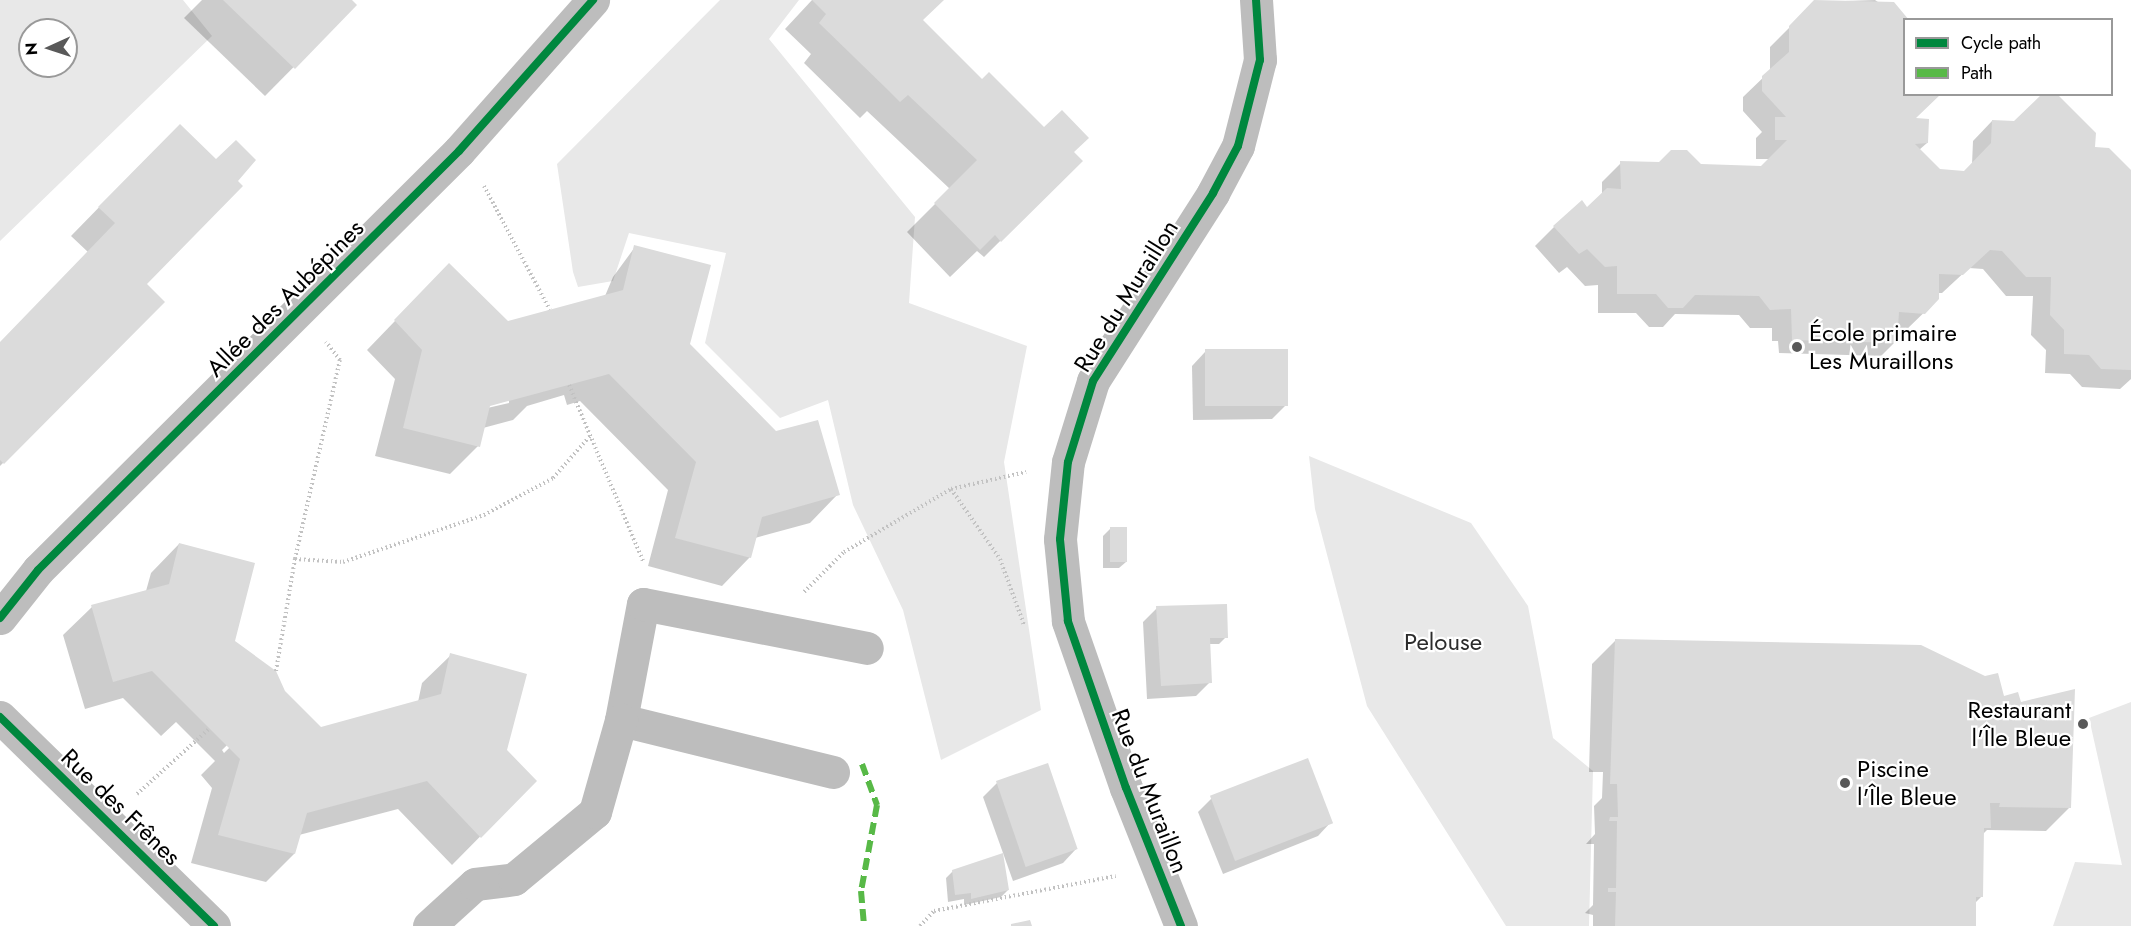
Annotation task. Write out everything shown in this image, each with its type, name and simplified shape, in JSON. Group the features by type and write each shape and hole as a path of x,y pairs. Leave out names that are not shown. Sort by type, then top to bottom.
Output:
{"street":[{"name":"Rue du Muraillon","path":"1181,926 1068,621 1060,538 1068,462 1093,381 1213,193 1238,146 1260,60 1256,0"},
{"name":"Allée des Aubépines","path":"0,618 38,570 302,311 459,151 585,3"},
{"path":"429,926 475,884 514,879 595,812 621,720 643,604 867,648"},
{"name":"Rue des Frênes","path":"0,717 214,926"},
{"path":"621,720 833,772"}],"path":[{"path":"459,151 496,202 550,310"},
{"path":"276,671 295,559 340,360 302,311"},
{"path":"569,385 641,560 652,562"},
{"path":"295,559 343,562 484,515 553,478 590,436"},
{"path":"796,590 807,592 843,552 951,489 1068,462"},
{"path":"951,489 1000,559 1026,632"},
{"path":"108,820 210,728"},
{"path":"920,926 934,911 1158,868"}],"green space":[{"path":"0,0 183,0 212,36 0,241"},
{"path":"720,0 799,0 769,39 915,217 909,303 1027,346 1004,462 1041,710 941,760 903,610 853,505 828,400 780,418 705,343 726,253 629,233 613,281 578,287 573,272 557,164"},
{"name":"Pelouse","path":"1309,456 1471,523 1528,606 1553,738 1593,771 1589,926 1506,926 1367,706 1315,509"},
{"path":"2131,702 2131,926 2053,926 2075,862 2122,865 2089,718"}],"building":[{"path":"223,0 352,0 357,5 295,69"},
{"path":"812,0 944,0 923,20 982,79 989,72 1044,127 1062,110 1089,138 1074,152 1083,161 1001,242 995,235 980,250 934,203 977,160 908,95 900,102 819,23 826,14"},
{"path":"1814,0 1894,2 1907,18 1903,18 1903,96 1939,96 1916,118 1929,119 1928,143 1915,144 1940,169 1964,171 1991,143 1992,120 2014,121 2040,96 2059,96 2096,133 2095,147 2109,148 2131,170 2131,370 2101,369 2089,355 2064,354 2064,330 2050,315 2051,277 2026,277 2002,251 1990,250 1963,275 1939,274 1939,299 1925,314 1899,312 1897,343 1792,340 1791,309 1770,310 1759,296 1695,295 1683,308 1668,308 1656,294 1617,294 1617,266 1605,267 1587,249 1579,254 1553,226 1582,200 1587,207 1607,188 1621,189 1620,161 1659,162 1671,150 1687,150 1701,164 1761,166 1787,140 1775,140 1775,117 1786,117 1762,91 1762,76 1789,52 1789,26"},
{"path":"180,124 216,159 236,140 256,160 238,181 243,186 147,284 165,302 4,464 0,460 0,342 115,223 98,207"},
{"path":"634,245 711,265 690,344 776,431 818,420 840,495 762,517 751,558 675,538 696,462 609,374 490,406 480,447 403,428 422,350 394,320 449,263 508,321 623,290"},
{"path":"1205,349 1288,349 1288,406 1205,406"},
{"path":"1110,527 1127,527 1127,562 1110,562"},
{"path":"179,543 255,563 235,641 276,671 285,691 321,727 441,694 450,653 527,674 507,750 537,781 481,838 427,781 307,813 295,854 218,835 240,759 152,671 113,682 91,605 169,584"},
{"path":"1227,604 1228,638 1210,638 1212,683 1161,686 1156,606"},
{"name":"Piscine l'Île Bleue","path":"1615,639 1921,645 1985,676 1998,673 2004,696 2018,692 2021,702 2075,689 2071,808 1999,807 2000,803 1990,803 1991,828 1984,828 1983,897 1976,897 1976,926 1615,926 1616,892 1608,892 1608,888 1616,888 1617,821 1609,821 1610,817 1618,817 1617,784 1610,784"},
{"path":"1308,758 1333,823 1235,861 1210,796"},
{"path":"1048,763 1078,849 1026,867 996,781"},
{"path":"1003,853 1009,890 971,899 971,893 955,895 952,870"},
{"path":"1030,920 1032,926 1011,926 1011,924"}],"marked path":[{"path":"862,764 877,805 861,891 864,926"}],"cycle path":[{"path":"0,618 38,570 459,151 593,0"},
{"path":"1181,926 1126,788 1068,621 1060,539 1068,462 1093,381 1213,193 1238,146 1260,60 1256,0"},
{"path":"0,717 214,926"}],"place":[{"name":"École primaire Les Muraillons","path":"1797,347"},
{"name":"Restaurant l'Île Bleue","path":"2083,724"},
{"name":"Piscine l'Île Bleue","path":"1845,783"}]}
